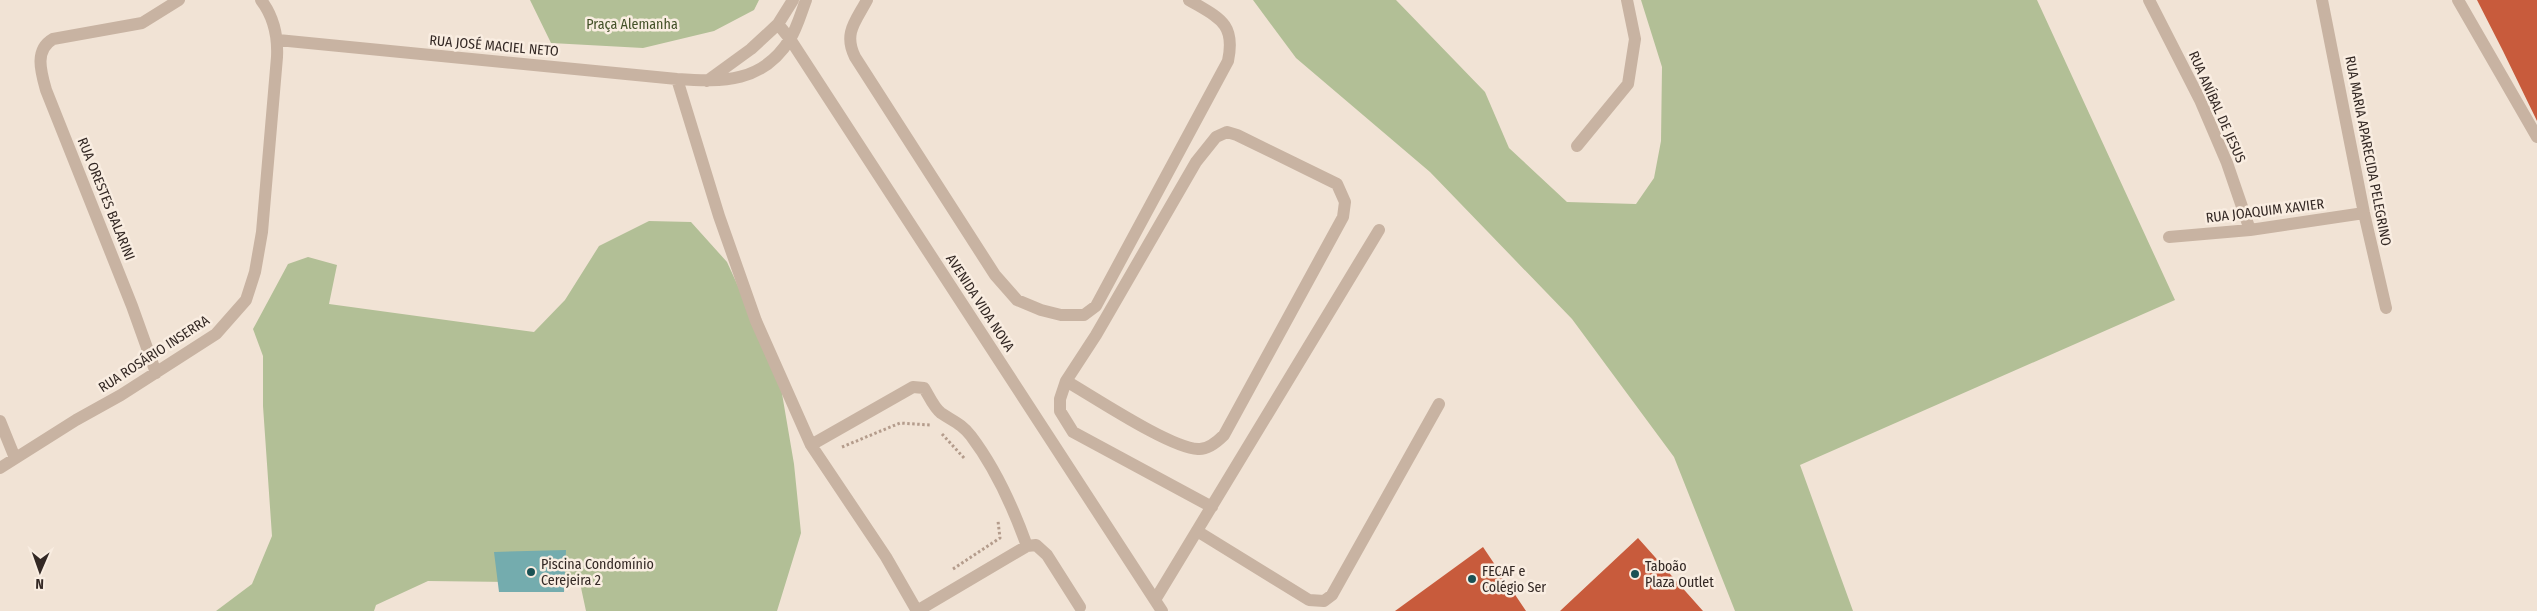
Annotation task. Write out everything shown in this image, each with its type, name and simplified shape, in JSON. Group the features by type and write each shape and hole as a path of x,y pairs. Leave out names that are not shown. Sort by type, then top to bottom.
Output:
{"street":[{"name":"RUA ORESTES BALARINI","path":"156,373 132,306 46,90 41,74 40,54 44,44 53,39 142,23 179,0"},
{"path":"261,0 274,25 278,40"},
{"path":"707,81 751,49 778,24 793,0"},
{"name":"RUA JOSÉ MACIEL NETO","path":"278,40 678,79 729,80 754,73 770,62 790,40 806,0"},
{"path":"867,0 852,27 849,38 855,57 995,275 1018,300 1041,310 1061,315 1084,315 1096,306 1228,62 1230,32 1222,20 1189,0"},
{"path":"1577,146 1628,84 1634,38 1627,0"},
{"name":"RUA ANÍBAL DE JESUS","path":"2149,0 2204,109 2227,163 2250,230"},
{"name":"RUA MARIA APARECIDA PELEGRINO","path":"2322,0 2364,213 2386,308"},
{"path":"2458,0 2537,137"},
{"name":"AVENIDA VIDA NOVA","path":"778,24 1162,611"},
{"name":"RUA ROSÁRIO INSERRA","path":"0,468 156,373 216,334 246,300 255,272 262,232 278,40"},
{"path":"678,79 719,216 756,321 811,445 886,557 917,611 1027,546 1036,545 1046,555 1080,607"},
{"path":"1066,381 1174,443 1199,450 1215,444 1224,435 1343,216 1345,202 1337,184 1237,135 1227,132 1216,137 1196,162 1096,335 1066,381 1060,399 1060,411 1073,432 1212,506"},
{"name":"RUA JOAQUIM XAVIER","path":"2169,237 2250,230 2364,213"},
{"path":"1155,600 1380,230"},
{"path":"811,445 913,387 924,388 940,412 955,420 970,435 990,464 1013,507 1027,546"},
{"path":"1197,531 1309,600 1324,601 1332,595 1439,404"},
{"path":"0,420 15,458"}],"path":[{"path":"811,445 845,448 900,423 935,426"},
{"path":"941,433 966,460"},
{"path":"952,571 958,564 1000,538 997,514"}],"green space":[{"name":"Praça Alemanha","path":"530,0 759,0 754,10 714,31 643,48 551,43"},
{"path":"1253,0 1396,0 1485,92 1509,148 1567,202 1636,204 1654,178 1661,141 1662,67 1641,0 2037,0 2175,300 1800,465 1853,611 1735,611 1674,457 1572,319 1430,172 1296,58"},
{"path":"649,221 691,222 727,262 779,376 794,464 801,533 777,611 586,611 580,583 428,581 376,605 374,611 216,611 252,584 272,536 263,406 263,356 253,329 288,264 308,257 337,265 329,304 534,332 565,300 599,246"}],"water":[{"name":"Piscina Condomínio Cerejeira 2","path":"566,550 564,592 499,592 494,552"}],"building":[{"path":"2477,0 2537,0 2537,121 2503,51"},
{"name":"Taboão Plaza Outlet","path":"1638,538 1703,611 1560,611"},
{"name":"FECAF e Colégio Ser","path":"1483,547 1526,611 1395,611"}],"place":[{"name":"Piscina Condomínio Cerejeira 2","path":"531,572"},
{"name":"Taboão Plaza Outlet","path":"1635,574"},
{"name":"FECAF e Colégio Ser","path":"1472,579"}]}
